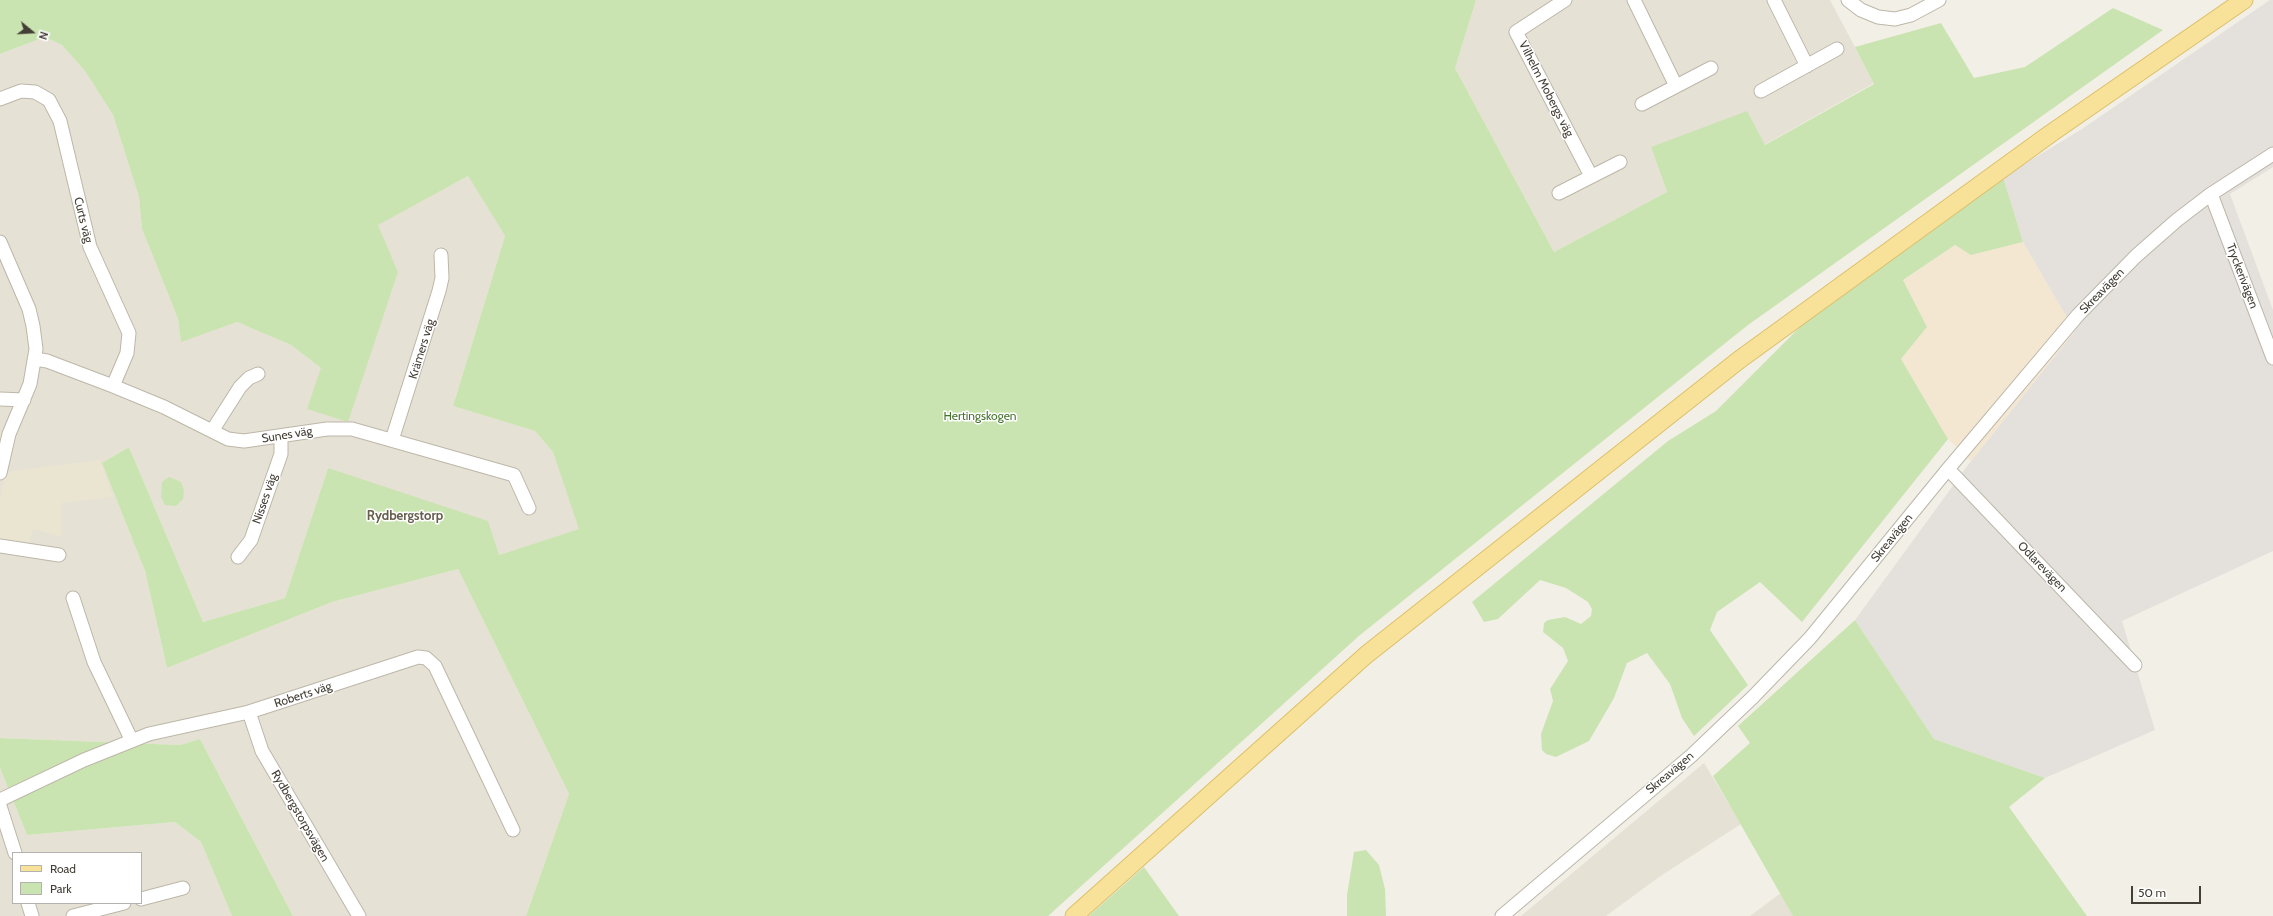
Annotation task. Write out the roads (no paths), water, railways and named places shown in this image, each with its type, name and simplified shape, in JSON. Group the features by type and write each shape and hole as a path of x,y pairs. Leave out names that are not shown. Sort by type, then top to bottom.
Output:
{"main road":[{"path":"1074,916 1366,655 1739,360 2050,134 2244,0"}],"street":[{"name":"Vilhelm Mobergs väg","path":"1565,0 1516,32 1591,176"},
{"path":"1634,0 1676,86"},
{"path":"1774,0 1807,66"},
{"path":"1848,0 1861,10 1878,17 1895,19 1911,15 1937,1"},
{"path":"1761,91 1837,50"},
{"path":"1642,104 1711,68"},
{"name":"Curts väg","path":"0,99 21,91 35,92 49,100 60,121 90,247 129,333 128,349 113,386"},
{"name":"Skreavägen","path":"1510,914 1691,756 1753,697 1810,638 1948,469 2103,288 2136,256 2177,220 2212,194 2273,154"},
{"path":"1559,193 1620,162"},
{"name":"Tryckerivägen","path":"2212,194 2273,358"},
{"path":"0,242 29,309 35,338 35,358 30,384 9,434 0,473"},
{"name":"Krämers väg","path":"392,440 439,291 442,278 442,255"},
{"name":"Sunes väg","path":"35,358 47,361 113,386 164,407 228,439 244,441 340,427 392,440 514,475 529,508"},
{"path":"212,432 240,387 249,378 258,374"},
{"path":"0,399 24,400"},
{"name":"Nisses väg","path":"238,557 251,540 281,454 281,436"},
{"name":"Odlarevägen","path":"1948,469 2135,665"},
{"path":"0,546 59,555"},
{"path":"73,598 94,662 132,741"},
{"name":"Roberts väg","path":"0,800 84,760 149,734 250,712 418,657 426,658 435,666 513,830"},
{"name":"Rydbergstorpsvägen","path":"250,712 262,751 359,916"},
{"path":"0,806 15,852"},
{"path":"142,899 183,888"},
{"path":"28,904 32,916"},
{"path":"73,916 120,904"}],"district":[{"name":"Rydbergstorp","path":"405,516"}],"park label":[{"name":"Hertingskogen","path":"980,416"}]}
